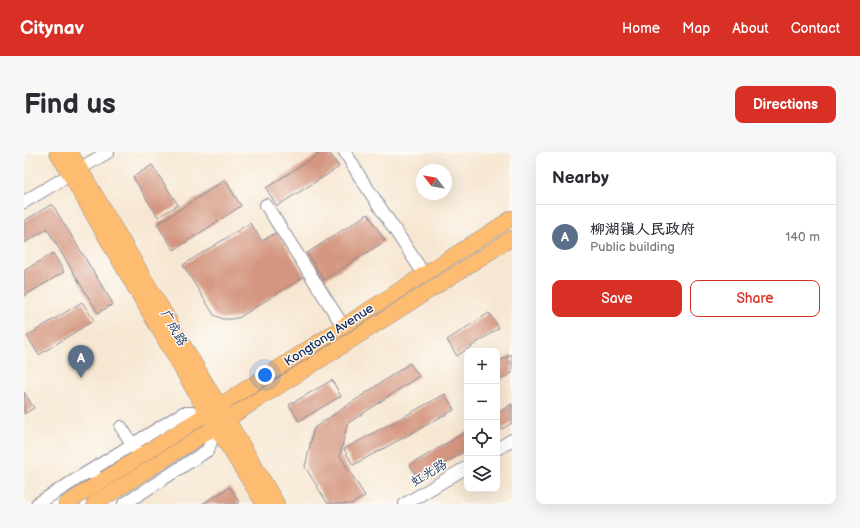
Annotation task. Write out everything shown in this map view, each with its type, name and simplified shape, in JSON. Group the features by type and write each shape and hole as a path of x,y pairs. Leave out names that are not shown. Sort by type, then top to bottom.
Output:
{"main road":[{"name":"广成路","path":"57,152 76,172"},
{"name":"广成路","path":"70,152 76,172 213,409 277,504"},
{"name":"Kongtong Avenue","path":"66,504 105,479 136,450 213,409 512,218"},
{"name":"Kongtong Avenue","path":"94,504 512,238"},
{"name":"广成路","path":"222,423 264,504"}],"street":[{"path":"24,202 108,152"},
{"path":"345,152 424,274"},
{"path":"266,205 343,326"},
{"path":"124,504 208,450 222,423"},
{"path":"37,504 88,472 136,450 122,427"},
{"path":"500,447 512,440"},
{"name":"虹光路","path":"405,504 464,469"},
{"path":"88,472 105,479"}],"building":[{"path":"322,152 329,152 339,167 277,206 266,188"},
{"path":"152,165 178,205 158,217 133,177"},
{"path":"225,180 241,206 174,250 157,224"},
{"path":"52,204 113,304 98,313 47,229 24,243 24,221"},
{"path":"368,214 385,241 324,280 307,253"},
{"path":"250,223 262,241 277,232 305,276 240,317 223,319 214,315 183,265"},
{"path":"53,253 64,272 24,296 24,271"},
{"path":"82,302 94,320 39,355 27,336"},
{"path":"489,313 499,328 469,348 464,348 464,351 457,356 447,340"},
{"path":"512,354 512,373 500,380 500,361"},
{"path":"410,363 419,376 347,424 340,456 365,496 352,504 328,504 305,467 314,428"},
{"path":"332,380 341,396 299,421 289,405"},
{"path":"24,392 34,408 24,414"},
{"path":"445,394 454,410 353,465 344,449"},
{"path":"512,404 512,423 500,430 500,420 500,411"},
{"path":"464,433 464,452 418,479 410,465"},
{"path":"230,487 239,502 236,504 202,504"}],"place":[{"name":"柳湖镇人民政府","path":"81,378"}]}
